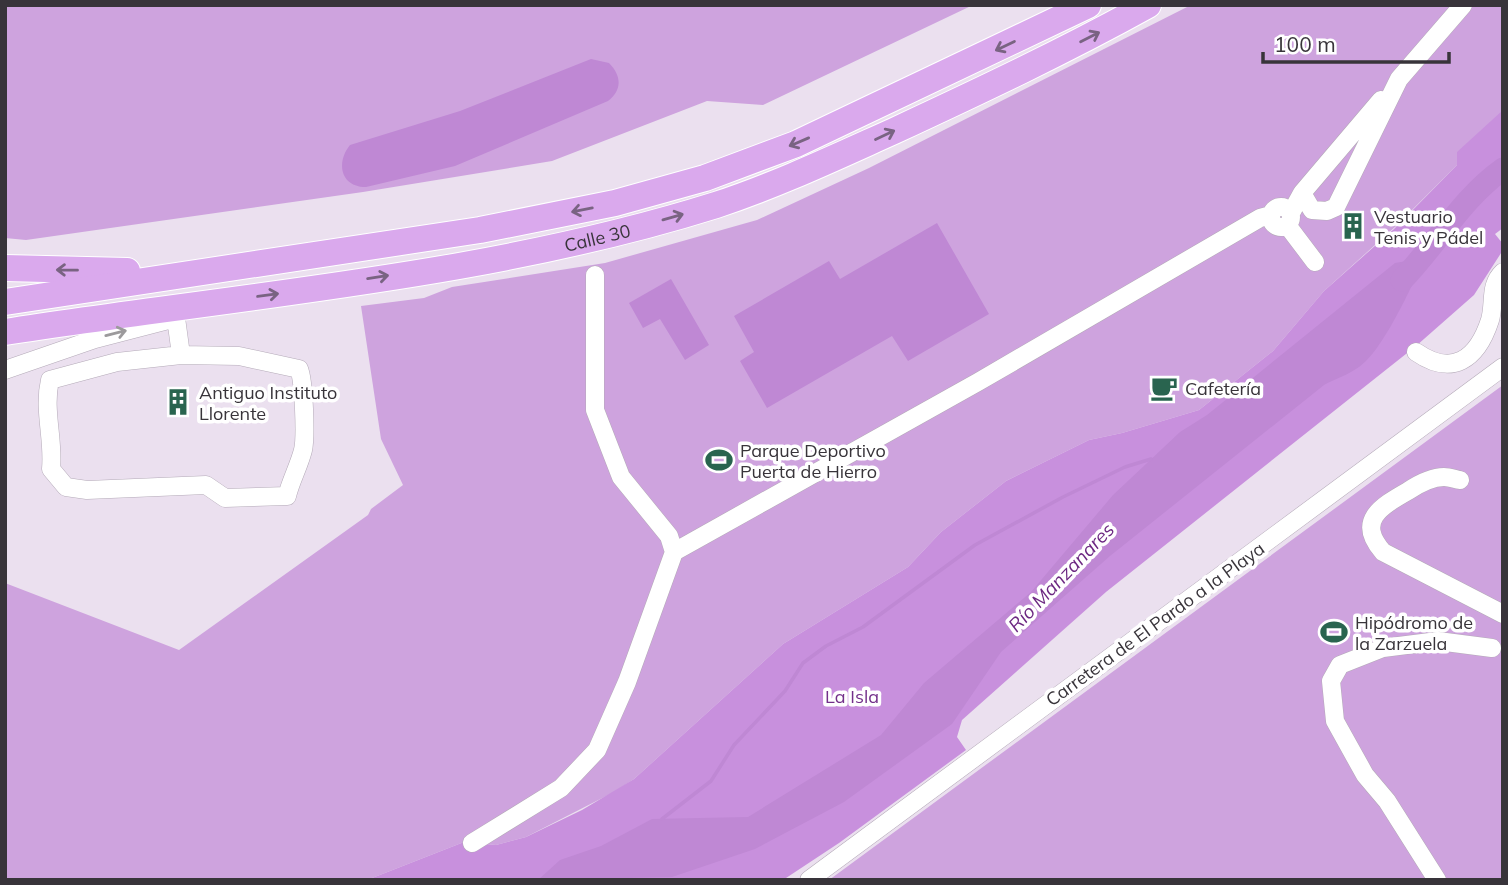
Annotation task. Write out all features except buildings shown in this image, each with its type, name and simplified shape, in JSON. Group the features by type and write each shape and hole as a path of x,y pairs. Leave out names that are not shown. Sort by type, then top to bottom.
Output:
{"highway":[{"name":"Calle 30","path":"5,302 305,258 534,220 615,203 705,178 796,144 1088,5"},
{"name":"Calle 30","path":"5,332 471,262 619,232 718,204 815,167 999,83 1148,5"},
{"path":"5,268 134,271 255,254 305,258"},
{"path":"176,318 225,301"}],"street":[{"path":"674,552 978,382 1260,218 1271,215 1278,226 1289,219 1302,193 1463,5"},
{"path":"1302,193 1312,210 1327,211 1336,206 1399,79"},
{"path":"1289,219 1315,262"},
{"path":"1416,352 1432,363 1447,366 1455,365 1473,350 1488,324 1494,283 1503,272"},
{"path":"472,843 561,788 597,750 627,682 674,552 669,536 621,477 595,410 595,275"},
{"path":"5,370 95,338 176,318 181,355"},
{"path":"181,355 239,356 299,369 304,381 303,449 292,473 287,496 225,498 206,485 87,490 66,487 51,470 53,449 46,400 50,380 117,362 181,355"},
{"name":"Carretera de El Pardo a la Playa","path":"809,880 1502,368"},
{"path":"1460,480 1442,476 1419,484 1378,508 1371,522 1372,540 1383,552 1503,614"},
{"path":"1437,880 1387,800 1365,775 1335,721 1331,681 1340,665 1383,648 1438,641 1492,648"}],"shaded area":[{"path":"5,5 973,5 763,105 707,101 552,161 363,192 26,240 5,238"},
{"name":"Parque Deportivo Puerta de Hierro","path":"1191,5 1503,5 1503,110 1458,164 1395,227 1324,291 1273,351 1199,410 1089,440 1006,481 941,532 908,567 783,644 634,779 526,837 496,845 464,842 367,880 5,880 5,583 179,650 368,515 371,509 403,485 381,439 361,306 424,298 452,287 605,263 757,220 869,168"},
{"name":"Hipódromo de la Zarzuela","path":"1503,385 1503,880 829,880"}],"green space":[{"name":"La Isla","path":"1503,110 1503,228 1495,234 1503,244 1503,250 1474,295 1416,346 1106,592 962,720 957,737 966,750 839,843 783,880 367,880 464,842 496,845 526,837 582,810 634,779 783,644 908,567 941,532 1006,481 1089,440 1199,410 1273,351 1324,291 1394,229 1457,165 1457,152"}],"water":[{"path":"591,59 609,63 616,73 618,88 608,101 455,166 366,187 351,183 343,172 343,159 350,145 460,111"},
{"path":"937,223 989,314 908,361 892,336 767,408 740,361 754,352 734,316 829,261 840,279"},
{"path":"1424,258 1396,317 1368,359 1355,370 1324,385 1110,556 1001,652 952,724 844,802 755,849 672,877 538,880 560,860 601,846 652,819 748,817 881,735 924,683 1031,592 1113,495 1180,432 1207,415 1395,263"},
{"path":"671,279 709,345 685,360 660,319 643,328 629,303"}],"waterway":[{"name":"Río Manzanares","path":"1402,280 1474,194 1503,169"},
{"path":"662,819 711,781 734,745 785,691 803,663 826,646 863,627 975,545 1063,497 1125,467 1151,459"}],"place":[{"name":"Vestuario Tenis y Pádel","path":"1353,226"},
{"name":"Cafetería","path":"1164,388"},
{"name":"Antiguo Instituto Llorente","path":"178,402"},
{"name":"Parque Deportivo Puerta de Hierro","path":"719,460"},
{"name":"Hipódromo de la Zarzuela","path":"1334,632"}]}
